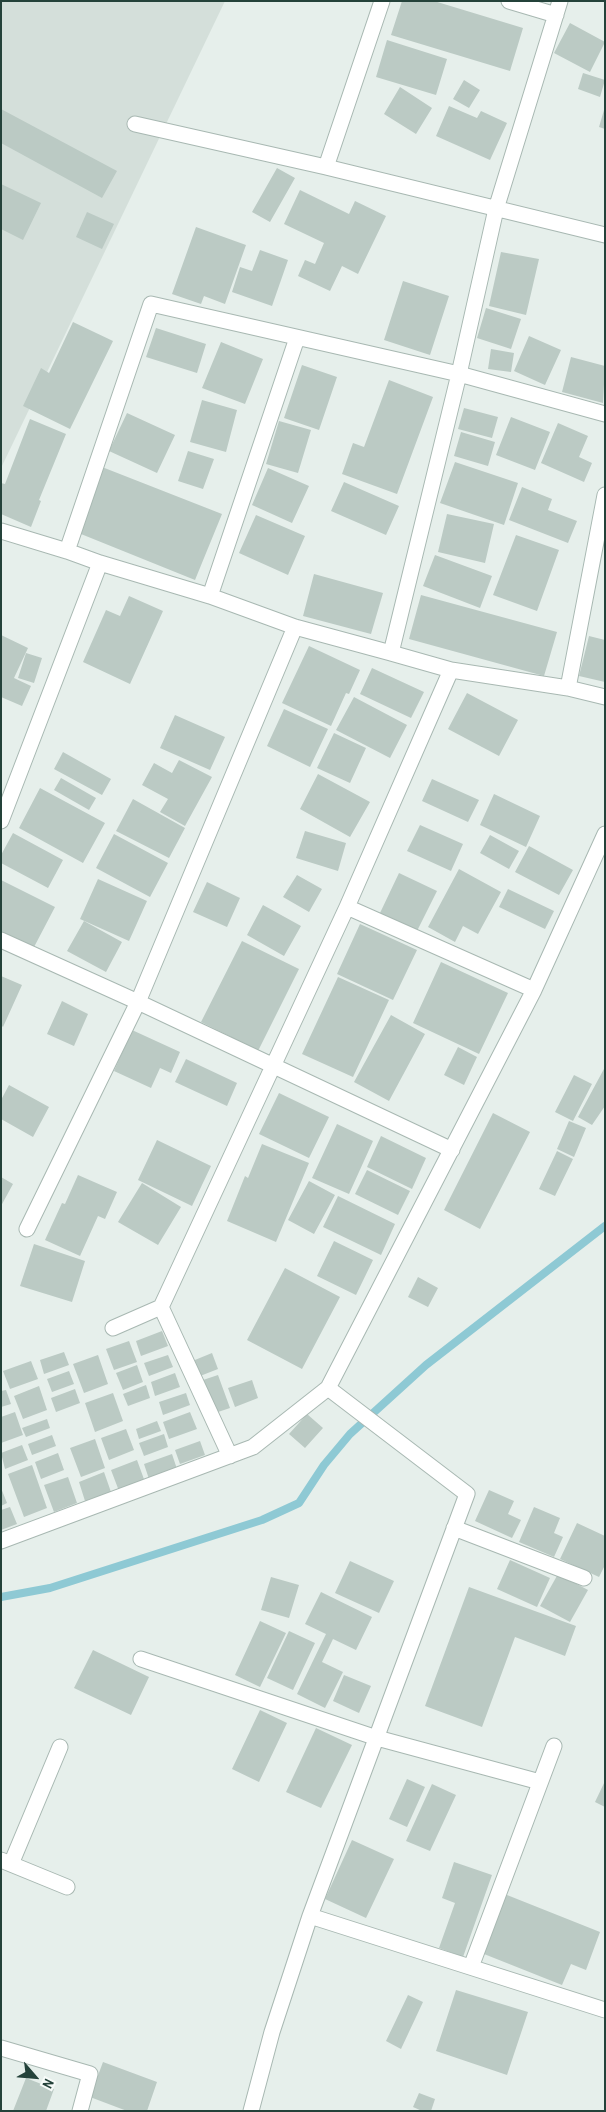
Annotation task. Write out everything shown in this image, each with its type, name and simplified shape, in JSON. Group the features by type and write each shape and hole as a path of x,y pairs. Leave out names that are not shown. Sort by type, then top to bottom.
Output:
{"street":[{"path":"326,167 382,1"},
{"path":"391,653 459,374 496,209 558,8 510,1"},
{"path":"135,124 326,167 605,235"},
{"path":"66,551 150,304 459,374 605,414"},
{"path":"210,596 298,338"},
{"path":"568,688 605,495"},
{"path":"1,531 210,596 295,627 451,670 568,688 605,697"},
{"path":"1,821 100,563"},
{"path":"27,1229 138,1002 295,627"},
{"path":"112,1328 161,1308 272,1065 347,907 451,670"},
{"path":"1,1541 253,1447 328,1388 534,990 605,834"},
{"path":"347,907 534,990"},
{"path":"1,940 138,1002 452,1150"},
{"path":"161,1308 230,1456"},
{"path":"251,2111 272,2032 310,1916 467,1494 328,1388"},
{"path":"454,1528 584,1578"},
{"path":"141,1659 377,1738 540,1782"},
{"path":"471,1967 554,1746"},
{"path":"60,1747 6,1862 67,1886"},
{"path":"310,1916 605,2010"},
{"path":"1,2048 90,2074 80,2111"}],"shaded area":[{"path":"1,1 225,1 1,468"}],"building":[{"path":"402,1 434,1 523,28 510,71 391,35"},
{"path":"570,23 605,42 590,72 554,53"},
{"path":"387,40 447,59 436,95 376,77"},
{"path":"583,73 605,80 600,97 578,89"},
{"path":"464,80 480,90 469,108 453,99"},
{"path":"400,87 432,108 416,134 384,114"},
{"path":"449,106 477,118 481,111 507,123 490,160 436,136"},
{"path":"1,109 117,171 102,198 1,143"},
{"path":"605,110 605,129 599,127"},
{"path":"277,168 295,178 270,222 252,212"},
{"path":"1,184 41,203 23,240 1,229"},
{"path":"300,190 349,214 355,201 386,216 358,274 342,266 330,291 298,276 305,260 315,264 324,243 284,224"},
{"path":"87,212 114,224 102,249 76,237"},
{"path":"196,227 246,245 225,304 204,296 201,304 172,294"},
{"path":"260,250 288,260 272,306 232,292 240,267 252,271"},
{"path":"501,252 539,259 526,315 489,306"},
{"path":"403,281 449,296 430,355 384,340"},
{"path":"486,308 521,319 511,349 477,338"},
{"path":"73,322 113,341 70,429 23,406 41,368 49,373"},
{"path":"156,328 206,344 197,373 146,357"},
{"path":"529,336 561,350 545,385 514,371"},
{"path":"221,342 263,359 245,404 202,388"},
{"path":"491,349 514,353 511,372 488,369"},
{"path":"571,357 605,366 603,403 562,392"},
{"path":"302,365 337,377 319,430 284,418"},
{"path":"389,380 433,397 397,494 342,474 353,443 364,447"},
{"path":"202,400 237,410 226,452 190,442"},
{"path":"464,408 498,417 492,438 458,429"},
{"path":"127,413 175,435 157,473 109,451"},
{"path":"511,417 550,432 535,470 496,455"},
{"path":"30,419 66,434 39,500 41,501 31,527 1,514 1,483 5,484"},
{"path":"279,421 311,430 298,473 266,464"},
{"path":"558,423 588,436 579,457 592,463 584,482 541,463"},
{"path":"461,432 495,442 488,466 454,456"},
{"path":"188,451 214,459 203,489 178,481"},
{"path":"455,462 518,483 504,525 440,503"},
{"path":"102,467 222,514 195,580 76,532"},
{"path":"268,468 309,486 292,523 252,505"},
{"path":"344,482 399,506 386,535 331,511"},
{"path":"522,487 552,499 548,510 577,521 568,543 509,520"},
{"path":"447,514 494,524 485,563 438,552"},
{"path":"256,515 305,536 288,575 239,553"},
{"path":"516,535 559,550 537,611 493,595"},
{"path":"435,555 492,576 480,608 423,586"},
{"path":"314,574 383,593 371,634 303,616"},
{"path":"421,595 557,632 544,676 409,639"},
{"path":"129,596 163,611 130,684 83,662 106,610 120,616"},
{"path":"1,635 28,648 14,678 31,686 22,706 1,697"},
{"path":"589,636 605,640 605,682 579,676"},
{"path":"309,646 360,670 349,694 346,693 331,726 282,703"},
{"path":"26,653 42,658 34,683 18,678"},
{"path":"372,668 424,692 411,718 360,694"},
{"path":"467,693 518,720 499,756 448,729"},
{"path":"354,697 407,725 390,758 336,730"},
{"path":"284,709 328,729 310,767 267,746"},
{"path":"175,715 225,737 210,770 160,748"},
{"path":"334,733 366,748 350,783 317,768"},
{"path":"63,752 111,779 102,795 54,769"},
{"path":"179,760 212,777 185,826 160,812 168,799 142,785 154,763 172,773"},
{"path":"318,774 370,802 350,837 300,809"},
{"path":"61,778 96,798 89,810 54,790"},
{"path":"432,779 479,800 468,822 422,801"},
{"path":"40,788 105,823 83,863 19,828"},
{"path":"494,794 540,816 526,847 480,825"},
{"path":"133,799 185,828 169,858 116,831"},
{"path":"420,825 463,844 451,871 407,851"},
{"path":"305,831 346,843 338,871 296,858"},
{"path":"13,833 63,860 48,888 1,863 1,855"},
{"path":"114,834 168,863 150,897 96,868"},
{"path":"490,835 519,851 509,869 480,853"},
{"path":"529,846 573,870 559,895 515,872"},
{"path":"459,869 501,892 478,934 463,926 455,942 428,927"},
{"path":"399,873 437,891 417,931 380,913"},
{"path":"297,875 322,889 309,912 283,897"},
{"path":"98,879 147,901 129,941 80,919"},
{"path":"1,880 55,907 33,949 1,934"},
{"path":"207,882 240,898 227,927 193,912"},
{"path":"508,889 554,911 545,929 499,907"},
{"path":"263,905 301,926 284,956 247,935"},
{"path":"84,921 122,942 106,972 67,951"},
{"path":"360,924 417,950 393,1000 337,974"},
{"path":"242,941 299,969 256,1055 229,1041 231,1037 201,1022"},
{"path":"441,962 508,993 479,1054 413,1023"},
{"path":"1,976 22,985 3,1027 1,1025"},
{"path":"338,977 389,1000 353,1077 302,1054"},
{"path":"62,1001 88,1014 74,1046 47,1034"},
{"path":"391,1015 425,1034 389,1101 354,1082"},
{"path":"132,1030 180,1052 171,1073 160,1068 151,1088 114,1071"},
{"path":"458,1047 477,1057 464,1085 444,1075"},
{"path":"186,1059 237,1083 227,1106 175,1082"},
{"path":"605,1067 605,1106 592,1125 578,1117"},
{"path":"574,1075 592,1084 573,1121 555,1112"},
{"path":"9,1085 49,1107 33,1137 1,1119 1,1100"},
{"path":"279,1093 329,1117 309,1158 259,1134"},
{"path":"493,1113 530,1132 480,1229 444,1210"},
{"path":"569,1121 586,1128 574,1157 557,1149"},
{"path":"337,1124 373,1141 349,1194 312,1178"},
{"path":"381,1136 426,1158 412,1189 367,1167"},
{"path":"157,1140 211,1166 192,1206 138,1180"},
{"path":"262,1144 309,1163 276,1242 227,1221 245,1176 248,1178"},
{"path":"557,1151 573,1159 555,1196 539,1189"},
{"path":"367,1170 410,1191 398,1215 355,1194"},
{"path":"78,1175 117,1192 105,1219 98,1216 80,1256 45,1240 62,1203 65,1204"},
{"path":"1,1177 13,1184 1,1206"},
{"path":"309,1181 335,1195 314,1234 288,1220"},
{"path":"142,1183 181,1207 158,1245 118,1222"},
{"path":"338,1196 395,1224 381,1255 323,1227"},
{"path":"334,1241 373,1260 356,1295 317,1276"},
{"path":"34,1244 85,1261 72,1302 20,1286"},
{"path":"285,1268 340,1297 302,1369 247,1340"},
{"path":"418,1277 438,1288 428,1307 408,1297"},
{"path":"162,1331 168,1346 141,1356 136,1341"},
{"path":"129,1341 137,1362 114,1370 106,1349"},
{"path":"64,1352 69,1365 44,1374 40,1360"},
{"path":"212,1353 218,1369 195,1378 190,1362"},
{"path":"98,1355 108,1384 84,1393 73,1364"},
{"path":"168,1355 173,1367 149,1376 144,1363"},
{"path":"31,1361 38,1379 10,1389 3,1371"},
{"path":"137,1365 143,1382 123,1390 116,1373"},
{"path":"69,1371 74,1384 52,1392 47,1379"},
{"path":"175,1373 180,1387 155,1396 151,1382"},
{"path":"218,1375 230,1408 212,1414 200,1381"},
{"path":"252,1380 258,1398 235,1407 228,1388"},
{"path":"146,1385 150,1398 128,1406 123,1394"},
{"path":"39,1386 47,1410 23,1419 14,1396"},
{"path":"75,1389 80,1403 56,1412 51,1398"},
{"path":"6,1390 11,1404 1,1407 1,1391"},
{"path":"113,1393 123,1421 95,1432 85,1403"},
{"path":"186,1393 190,1405 163,1415 159,1402"},
{"path":"15,1412 23,1435 1,1443 1,1417"},
{"path":"190,1412 197,1429 169,1439 163,1422"},
{"path":"307,1414 323,1428 305,1448 289,1434"},
{"path":"47,1419 50,1428 26,1437 22,1428"},
{"path":"157,1421 161,1431 139,1439 136,1429"},
{"path":"126,1429 134,1450 109,1460 101,1438"},
{"path":"164,1434 168,1447 144,1456 139,1443"},
{"path":"52,1435 56,1446 32,1455 28,1444"},
{"path":"95,1439 105,1468 81,1477 70,1448"},
{"path":"200,1441 205,1455 180,1464 175,1450"},
{"path":"22,1445 28,1460 5,1469 1,1453"},
{"path":"58,1453 64,1470 41,1479 35,1462"},
{"path":"172,1454 177,1469 149,1479 144,1464"},
{"path":"137,1460 145,1482 119,1491 111,1470"},
{"path":"32,1465 47,1508 24,1517 8,1474"},
{"path":"104,1472 111,1492 85,1501 79,1482"},
{"path":"68,1477 77,1503 54,1512 44,1485"},
{"path":"1,1488 7,1503 1,1506"},
{"path":"489,1490 514,1501 508,1514 521,1520 512,1538 475,1521"},
{"path":"10,1507 17,1524 1,1530 1,1510"},
{"path":"534,1507 560,1518 554,1533 563,1537 554,1557 519,1542"},
{"path":"577,1523 605,1536 605,1565 599,1577 560,1559"},
{"path":"510,1560 550,1578 537,1607 497,1589"},
{"path":"350,1561 394,1581 379,1613 335,1593"},
{"path":"558,1574 588,1590 570,1622 540,1606"},
{"path":"271,1577 299,1585 289,1618 261,1610"},
{"path":"469,1587 576,1626 565,1656 515,1637 482,1727 425,1706"},
{"path":"321,1592 372,1617 356,1650 333,1639 322,1662 343,1672 325,1708 297,1694 326,1634 305,1624"},
{"path":"260,1621 286,1633 260,1687 235,1675"},
{"path":"289,1631 315,1643 293,1690 267,1678"},
{"path":"93,1650 149,1677 131,1715 74,1688"},
{"path":"344,1675 371,1686 359,1713 333,1701"},
{"path":"260,1710 287,1723 259,1782 232,1769"},
{"path":"316,1728 352,1745 321,1808 286,1792"},
{"path":"407,1779 425,1787 407,1827 389,1819"},
{"path":"605,1781 605,1807 595,1802"},
{"path":"432,1784 456,1795 430,1851 406,1841"},
{"path":"352,1840 394,1859 366,1918 325,1899"},
{"path":"454,1862 492,1875 463,1957 439,1948 455,1903 442,1898"},
{"path":"502,1893 600,1932 586,1970 571,1964 562,1985 479,1952"},
{"path":"456,1990 528,2012 507,2075 436,2051"},
{"path":"408,1995 423,2002 401,2049 386,2041"},
{"path":"103,2062 157,2082 147,2111 127,2111 90,2097"},
{"path":"26,2078 54,2089 46,2111 13,2111"},
{"path":"419,2093 435,2099 431,2111 422,2111 413,2107"}],"waterway":[{"path":"1,1597 50,1588 262,1520 299,1503 324,1465 350,1434 426,1365 605,1226"}]}
